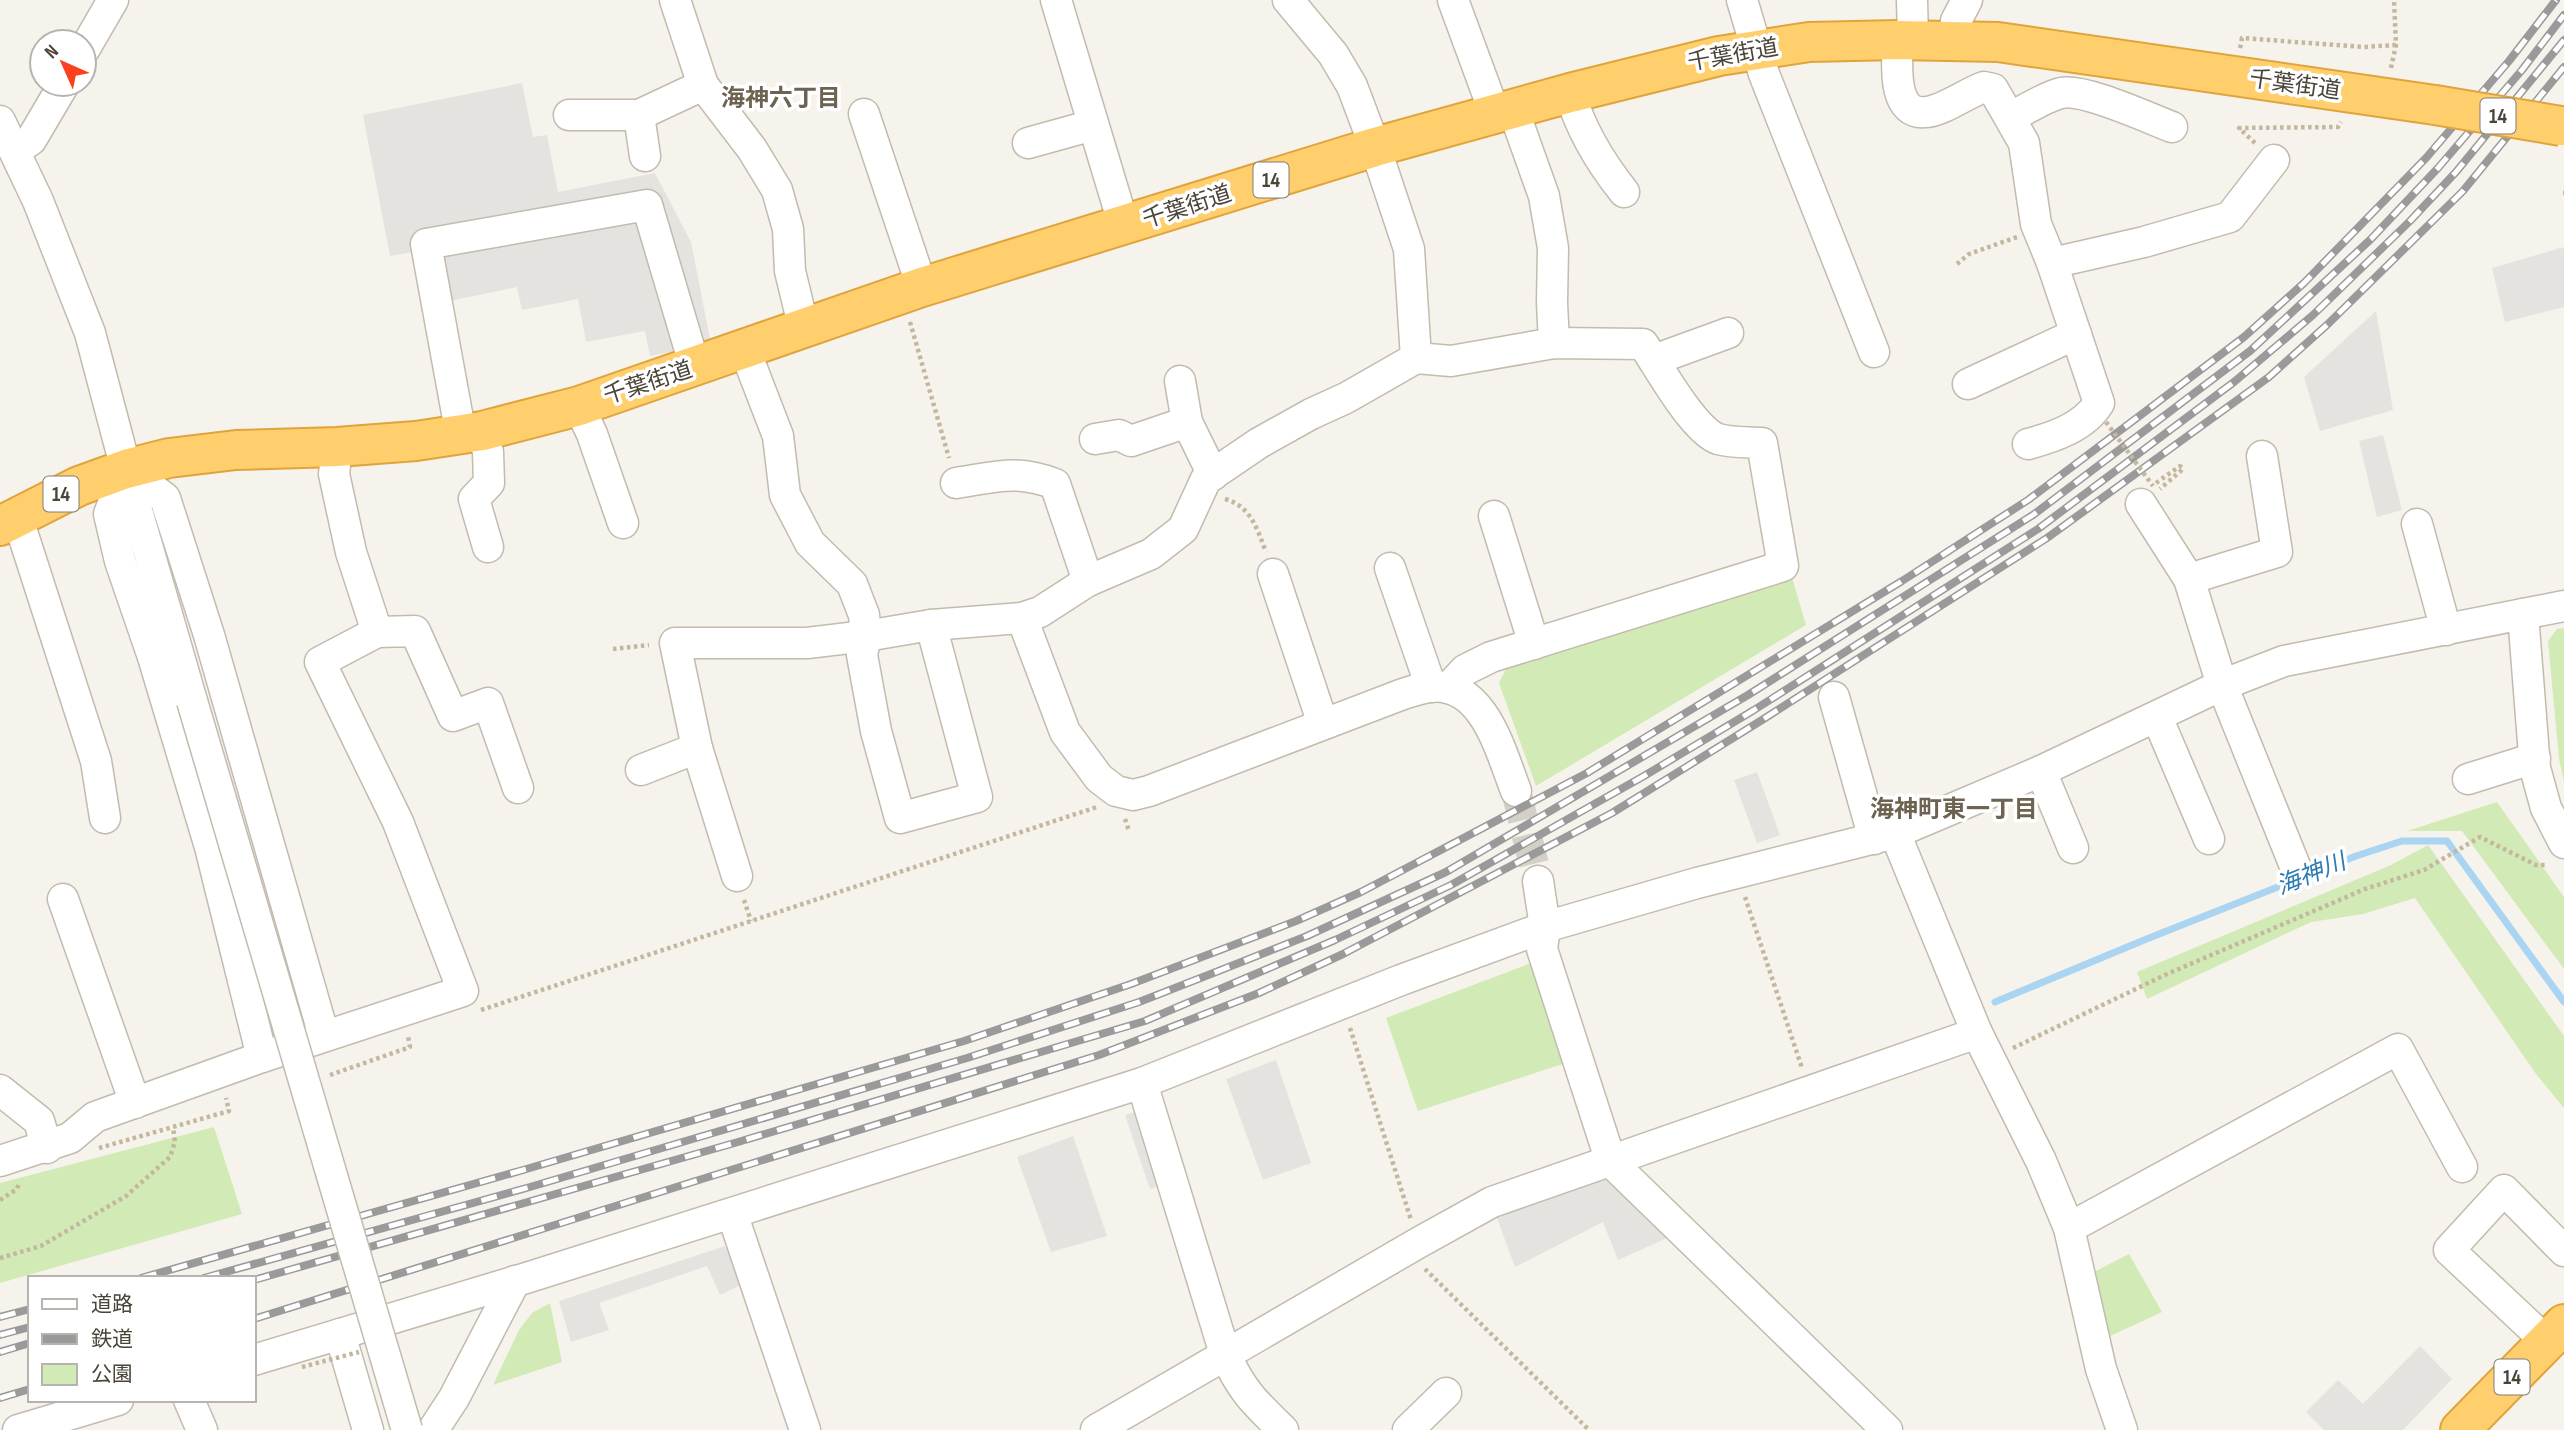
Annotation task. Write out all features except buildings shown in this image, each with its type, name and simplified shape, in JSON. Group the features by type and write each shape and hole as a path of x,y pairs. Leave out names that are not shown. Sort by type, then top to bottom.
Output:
{"highway":[{"name":"千葉街道","path":"9,521 79,486 126,468 196,453 337,447 472,433 579,406 912,291 1376,147 1691,61 1757,50 1809,43 1905,40 1998,42 2562,126"},
{"name":"14","path":"2460,1430 2558,1341"},
{"name":"14","path":"2496,1430 2558,1341"}],"street":[{"path":"97,28 113,0"},
{"path":"675,0 703,85 752,149 777,190 788,229 790,271 804,329"},
{"path":"1056,0 1124,226"},
{"path":"1288,0 1334,54 1352,86 1376,147 1409,249 1416,358"},
{"path":"1452,0 1544,197 1553,248 1554,344"},
{"path":"1742,0 1764,74 1874,352"},
{"path":"1912,0 1898,87 1904,101 1912,109 1926,113 1984,87 1993,89 2024,143 2038,230 2099,403 2089,415 2067,430 2028,444"},
{"path":"1954,40 1956,21 1966,0"},
{"path":"569,116 639,115 703,85"},
{"path":"1570,93 1575,112 1600,162 1624,192"},
{"path":"2011,117 2062,93 2079,94 2172,127"},
{"path":"15,151 31,141 56,98"},
{"path":"864,114 912,291"},
{"path":"639,115 645,156"},
{"path":"0,121 38,201 90,333 192,701 407,1430"},
{"path":"1028,144 1093,125"},
{"path":"2052,264 2144,242 2230,217 2274,160"},
{"path":"488,547 474,499 489,483 488,452 472,433 426,244 647,205 695,367"},
{"path":"1654,360 1728,333"},
{"path":"1968,384 2076,334"},
{"path":"737,876 697,748 675,643 807,643 931,625 1022,618 1040,612 1088,581 1151,554 1183,529 1206,484 1259,443 1416,358 1451,361 1554,344 1643,344 1691,415 1706,432 1716,438 1733,442 1762,443 1783,566 1491,657 1465,670 1439,688"},
{"path":"747,348 751,366 778,436 785,495 810,543 852,584 864,615 866,636 862,655 866,680 876,731 900,818 977,797 931,625"},
{"path":"1180,382 1187,422 1206,484"},
{"path":"579,406 592,434 623,523"},
{"path":"1095,439 1119,435 1131,441 1187,422"},
{"path":"337,447 334,474 351,552 377,632"},
{"path":"2189,579 2277,552 2262,456"},
{"path":"126,468 165,498 209,635 324,1036"},
{"path":"126,468 108,514 120,561 153,657 210,847 262,1057"},
{"path":"956,483 1002,475 1032,475 1055,484 1088,581"},
{"path":"2150,494 2189,579 2222,685 2297,871"},
{"path":"1494,516 1534,644"},
{"path":"9,521 96,761 105,818"},
{"path":"2417,524 2446,630"},
{"path":"1390,568 1439,688"},
{"path":"1273,574 1323,724"},
{"path":"256,1360 352,1343 515,1281 1142,1083 1401,980 1545,927 1697,883 1884,836 2041,771 2222,685 2284,661 2564,606"},
{"path":"2523,614 2539,789 2556,854"},
{"path":"1022,618 1065,732 1099,778 1116,792 1133,795 1149,791 1403,694 1439,688 1465,695 1479,709 1494,735 1516,791"},
{"path":"10,1171 47,1148 70,1138 94,1117 324,1036 466,1002 398,822 320,662 377,632 415,631 453,716 488,703 518,788"},
{"path":"1834,697 1884,836 2041,1161 2069,1228 2101,1369 2122,1430"},
{"path":"2157,717 2209,839"},
{"path":"641,770 697,748"},
{"path":"2468,779 2535,758"},
{"path":"2041,771 2073,848"},
{"path":"1538,880 1545,927 1542,949 1612,1162 1886,1430"},
{"path":"64,899 135,1103"},
{"path":"1096,1430 1492,1202 1810,1092 1984,1046"},
{"path":"2069,1228 2398,1049 2462,1167"},
{"path":"1142,1083 1225,1354 1244,1390 1283,1430"},
{"path":"0,1090 39,1121 47,1148"},
{"path":"2558,1341 2449,1250 2504,1190 2564,1251"},
{"path":"734,1213 805,1430"},
{"path":"438,1427 515,1281"},
{"path":"352,1343 368,1430"},
{"path":"1408,1430 1446,1393"},
{"path":"18,1430 111,1402"},
{"path":"190,1402 202,1430"}],"path":[{"path":"2390,76 2396,45 2394,0"},
{"path":"2240,51 2242,38 2363,47 2396,45"},
{"path":"2274,160 2239,128 2339,127 2344,114"},
{"path":"1957,264 1969,254 2038,230"},
{"path":"912,291 956,483"},
{"path":"2106,422 2150,494"},
{"path":"2180,466 2183,469 2150,494 2180,466"},
{"path":"1206,484 1238,503 1255,523 1273,574"},
{"path":"613,649 675,643"},
{"path":"466,1002 1106,804 1116,792"},
{"path":"1984,1046 2166,974 2365,889 2424,870 2480,837 2536,865 2556,854"},
{"path":"1742,888 1810,1092"},
{"path":"395,1039 420,1031"},
{"path":"327,1076 410,1047 408,1035"},
{"path":"0,1258 41,1246 126,1196 170,1157 175,1142 173,1127 229,1111 224,1090"},
{"path":"0,1200 17,1189 10,1171"},
{"path":"302,1367 352,1343"}],"green space":[{"path":"1791,574 1806,625 1536,786 1499,683 1509,662"},
{"path":"2564,628 2564,781 2559,759 2548,641 2557,629"},
{"path":"2497,802 2564,897 2564,969 2462,831 2407,831"},
{"path":"2428,845 2564,1036 2564,1108 2536,1074 2415,898 2363,914 2311,922 2147,999 2137,972 2391,865"},
{"path":"1531,963 1566,1063 1418,1111 1386,1018"},
{"path":"214,1127 242,1214 0,1283 0,1183"},
{"path":"2129,1254 2162,1312 2108,1337 2094,1272"},
{"path":"550,1303 562,1362 493,1385 519,1330 532,1313"}],"shaded area":[{"path":"522,83 533,137 547,135 558,192 655,173 691,242 711,344 650,356 645,331 586,342 578,299 522,310 517,287 430,305 419,251 390,256 363,115"},
{"path":"2564,247 2564,307 2505,322 2492,268"},
{"path":"2376,311 2393,410 2320,431 2304,377"},
{"path":"2383,435 2402,510 2377,517 2359,441"},
{"path":"1757,772 1780,835 1757,843 1734,780"},
{"path":"1276,1060 1311,1163 1263,1180 1226,1079"},
{"path":"1146,1108 1168,1183 1150,1189 1125,1115"},
{"path":"1073,1136 1107,1236 1051,1252 1017,1157"},
{"path":"1611,1173 1674,1235 1618,1260 1603,1222 1515,1267 1495,1213"},
{"path":"725,1246 743,1284 720,1295 707,1266 599,1303 609,1330 571,1342 559,1301"},
{"path":"2420,1346 2452,1379 2403,1430 2324,1430 2306,1412 2338,1380 2363,1404"}],"waterway":[{"name":"海神川","path":"1995,1002 2356,856 2402,841 2447,841 2564,1002"}],"tunnel":[{"path":"1516,791 1538,881"}],"railway":[{"path":"148,1276 964,1041 1131,984 1296,921 1361,892 1587,773 1902,581 2028,500 2244,337 2304,283 2426,158 2509,61 2556,0"},
{"path":"211,1276 530,1187 967,1058 1139,1002 1307,936 1446,872 1748,695 2033,515 2250,351 2371,239 2438,168 2522,70 2564,15"},
{"path":"256,1279 738,1142 1145,1021 1335,940 1451,885 1644,776 1754,710 2038,529 2234,382 2313,315 2410,221 2456,172 2564,40"},
{"path":"256,1318 1099,1055 1259,993 1343,954 1612,813 2047,538 2269,377 2328,324 2463,191 2564,67"},
{"path":"0,1317 28,1310"},
{"path":"0,1335 28,1328"},
{"path":"0,1352 28,1344"},
{"path":"0,1398 28,1390"}],"district":[{"name":"海神六丁目","path":"781,98"},
{"name":"海神町東一丁目","path":"1954,809"}]}
